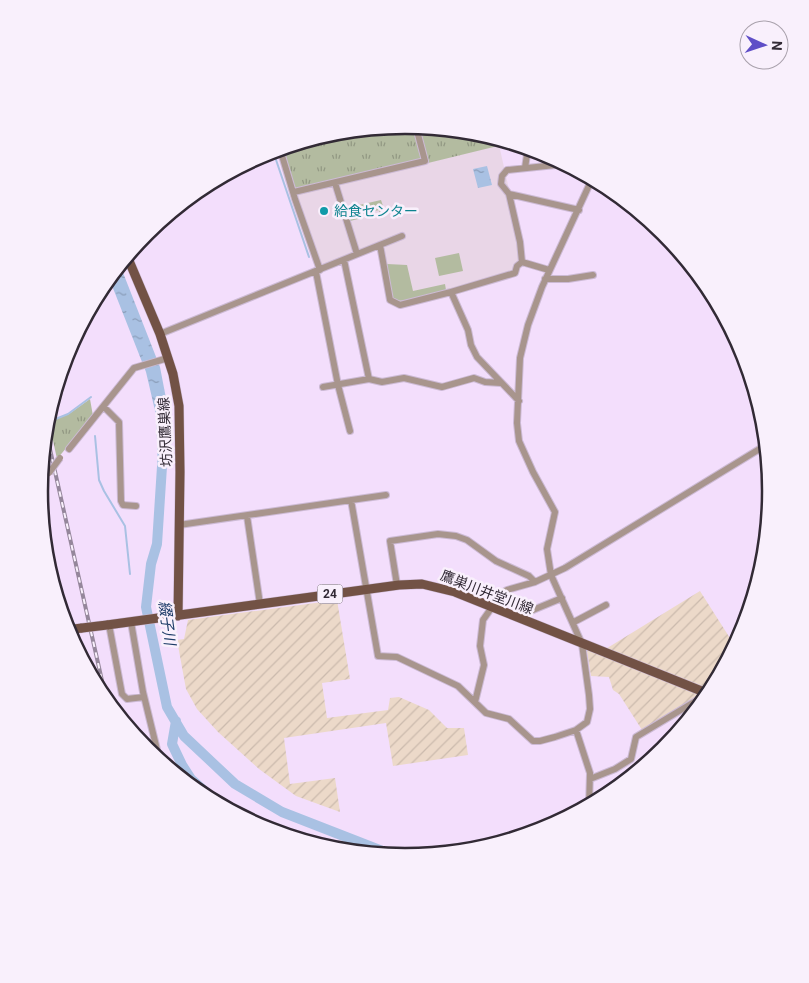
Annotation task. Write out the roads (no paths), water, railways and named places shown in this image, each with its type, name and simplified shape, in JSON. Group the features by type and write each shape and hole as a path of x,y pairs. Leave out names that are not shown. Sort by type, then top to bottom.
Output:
{"main road":[{"name":"坊沢鷹巣線","path":"130,263 160,334 165,359 176,387 180,421 178,616"},
{"name":"鷹巣川井堂川線","path":"76,629 109,627 165,617 397,585 438,586 701,691"}],"street":[{"path":"294,192 425,161 418,135"},
{"path":"282,156 294,192 294,199 318,271 338,384 350,431"},
{"path":"525,168 527,156"},
{"path":"522,262 520,242 508,194 501,184 502,176 507,170 549,166"},
{"path":"335,183 357,254"},
{"path":"351,500 378,656 397,657 464,689 486,713 509,719 533,740 540,741 576,730 587,722 590,709 582,644 574,622 551,575 547,549 555,512 533,472 519,441 516,424 522,346 545,279 589,186"},
{"path":"508,194 579,210"},
{"path":"160,334 402,236"},
{"path":"380,245 390,300 393,304 400,305 418,302 515,273 517,266 522,262"},
{"path":"344,260 369,379"},
{"path":"522,262 549,270"},
{"path":"545,279 568,279 593,275"},
{"path":"451,292 468,330 475,354 519,401"},
{"path":"69,449 137,368 165,359"},
{"path":"323,387 369,379 382,382 404,378 442,387 474,378 484,382 502,383"},
{"path":"104,407 119,422 121,501 127,506 136,506"},
{"path":"475,702 484,664 480,646 483,620 491,607 507,590 551,575 759,449"},
{"path":"49,473 60,458"},
{"path":"179,525 386,495"},
{"path":"247,516 260,604"},
{"path":"397,585 390,541 438,534 467,540 496,561 529,576 535,582"},
{"path":"516,617 562,598"},
{"path":"574,622 606,605"},
{"path":"133,622 144,697 157,748"},
{"path":"109,627 122,694 132,699 144,697"},
{"path":"590,779 615,769 631,759 636,737 691,705"},
{"path":"576,730 590,779 589,797"}],"water":[{"path":"487,166 492,185 478,188 473,169"},
{"path":"123,272 160,367 169,414 171,464 158,465 156,415 146,372 112,287"}],"waterway":[{"path":"276,159 309,257"},
{"path":"55,419 68,414 91,397"},
{"path":"95,436 99,480 125,526 130,574"},
{"name":"綴子川","path":"163,451 157,544 151,564 146,607 167,707 184,736 235,784 282,812 371,847"},
{"path":"176,721 172,744 190,777"}],"railway":[{"path":"50,451 102,681"}],"place":[{"name":"給食センター","path":"324,211"}]}
